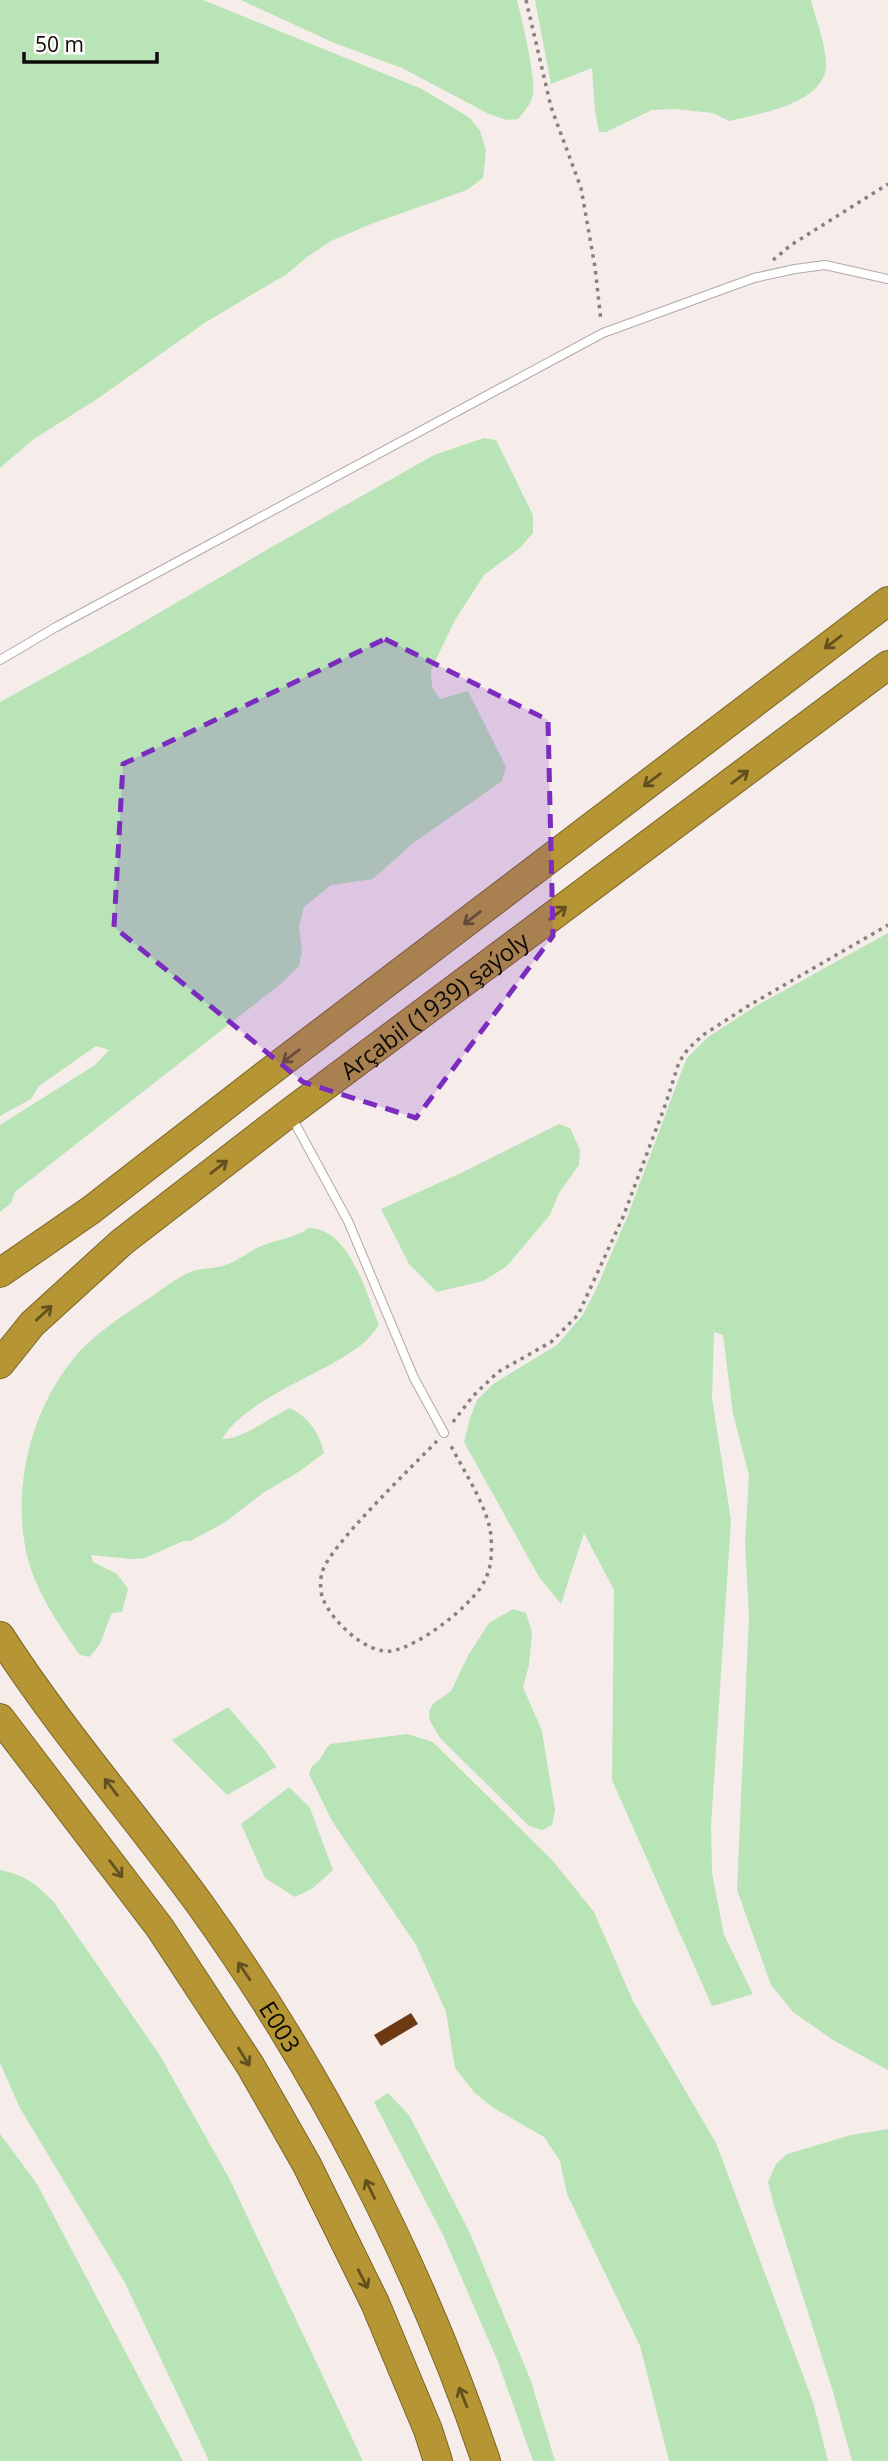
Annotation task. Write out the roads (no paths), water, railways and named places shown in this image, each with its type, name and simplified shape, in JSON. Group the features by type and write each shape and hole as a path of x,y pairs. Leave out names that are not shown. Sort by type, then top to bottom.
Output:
{"highway":[{"name":"Arçabil (1939) şaýoly","path":"0,1273 91,1210 888,601"},
{"name":"Arçabil (1939) şaýoly","path":"0,1364 32,1324 122,1242 289,1113 888,665"},
{"name":"E003","path":"0,1636 199,1904 288,2040 349,2146 417,2285 486,2461"},
{"name":"E003","path":"0,1718 160,1928 250,2065 307,2165 375,2303 428,2430 438,2461"}],"lane":[{"path":"0,660 68,620 603,333 754,278 795,269 825,265 888,279"},
{"path":"289,1113 348,1221 414,1378 444,1433"}]}
